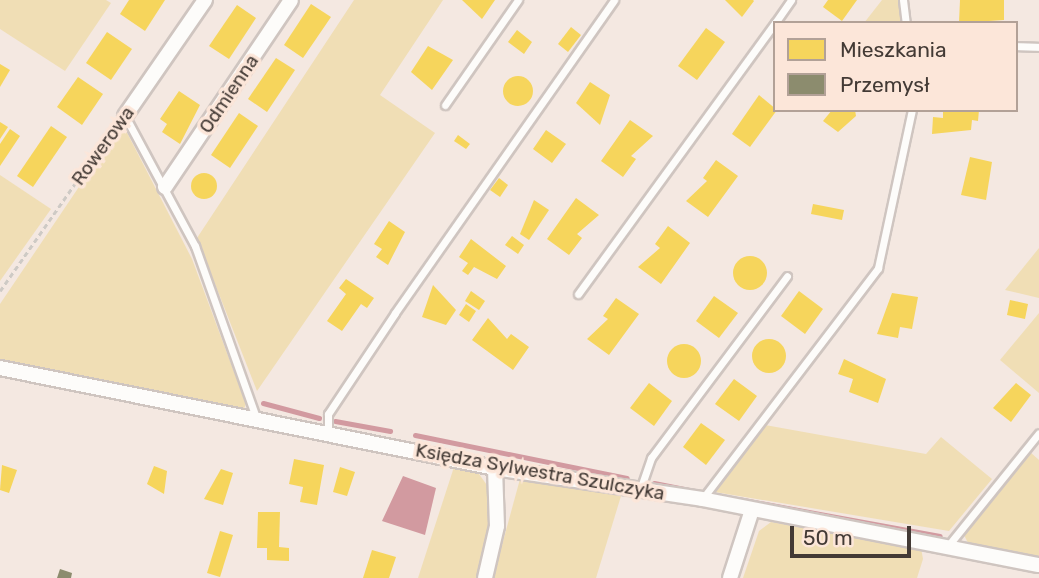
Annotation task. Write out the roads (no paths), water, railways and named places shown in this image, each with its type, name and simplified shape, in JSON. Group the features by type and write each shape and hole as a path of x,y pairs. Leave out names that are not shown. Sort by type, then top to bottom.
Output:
{"street":[{"name":"Rowerowa","path":"125,116 205,0"},
{"name":"Odmienna","path":"165,187 292,0"},
{"name":"Księdza Sylwestra Szulczyka","path":"0,368 257,421 328,431 495,468 702,499 945,549 1039,565"},
{"path":"485,578 497,526 495,468"},
{"path":"730,578 752,510"}],"lane":[{"path":"446,105 518,0"},
{"path":"328,431 328,414 387,325 614,0"},
{"path":"776,21 791,0"},
{"path":"903,0 906,21"},
{"path":"578,294 773,26"},
{"path":"1018,46 1039,47"},
{"path":"702,499 878,268 912,112"},
{"path":"125,116 195,246 257,421"},
{"path":"640,490 651,458 787,276"},
{"path":"945,549 1039,433"}],"waterway":[{"path":"263,403 319,418"},
{"path":"335,421 390,431"},
{"path":"415,435 627,478"},
{"path":"654,483 699,492"},
{"path":"738,499 940,536"}]}
